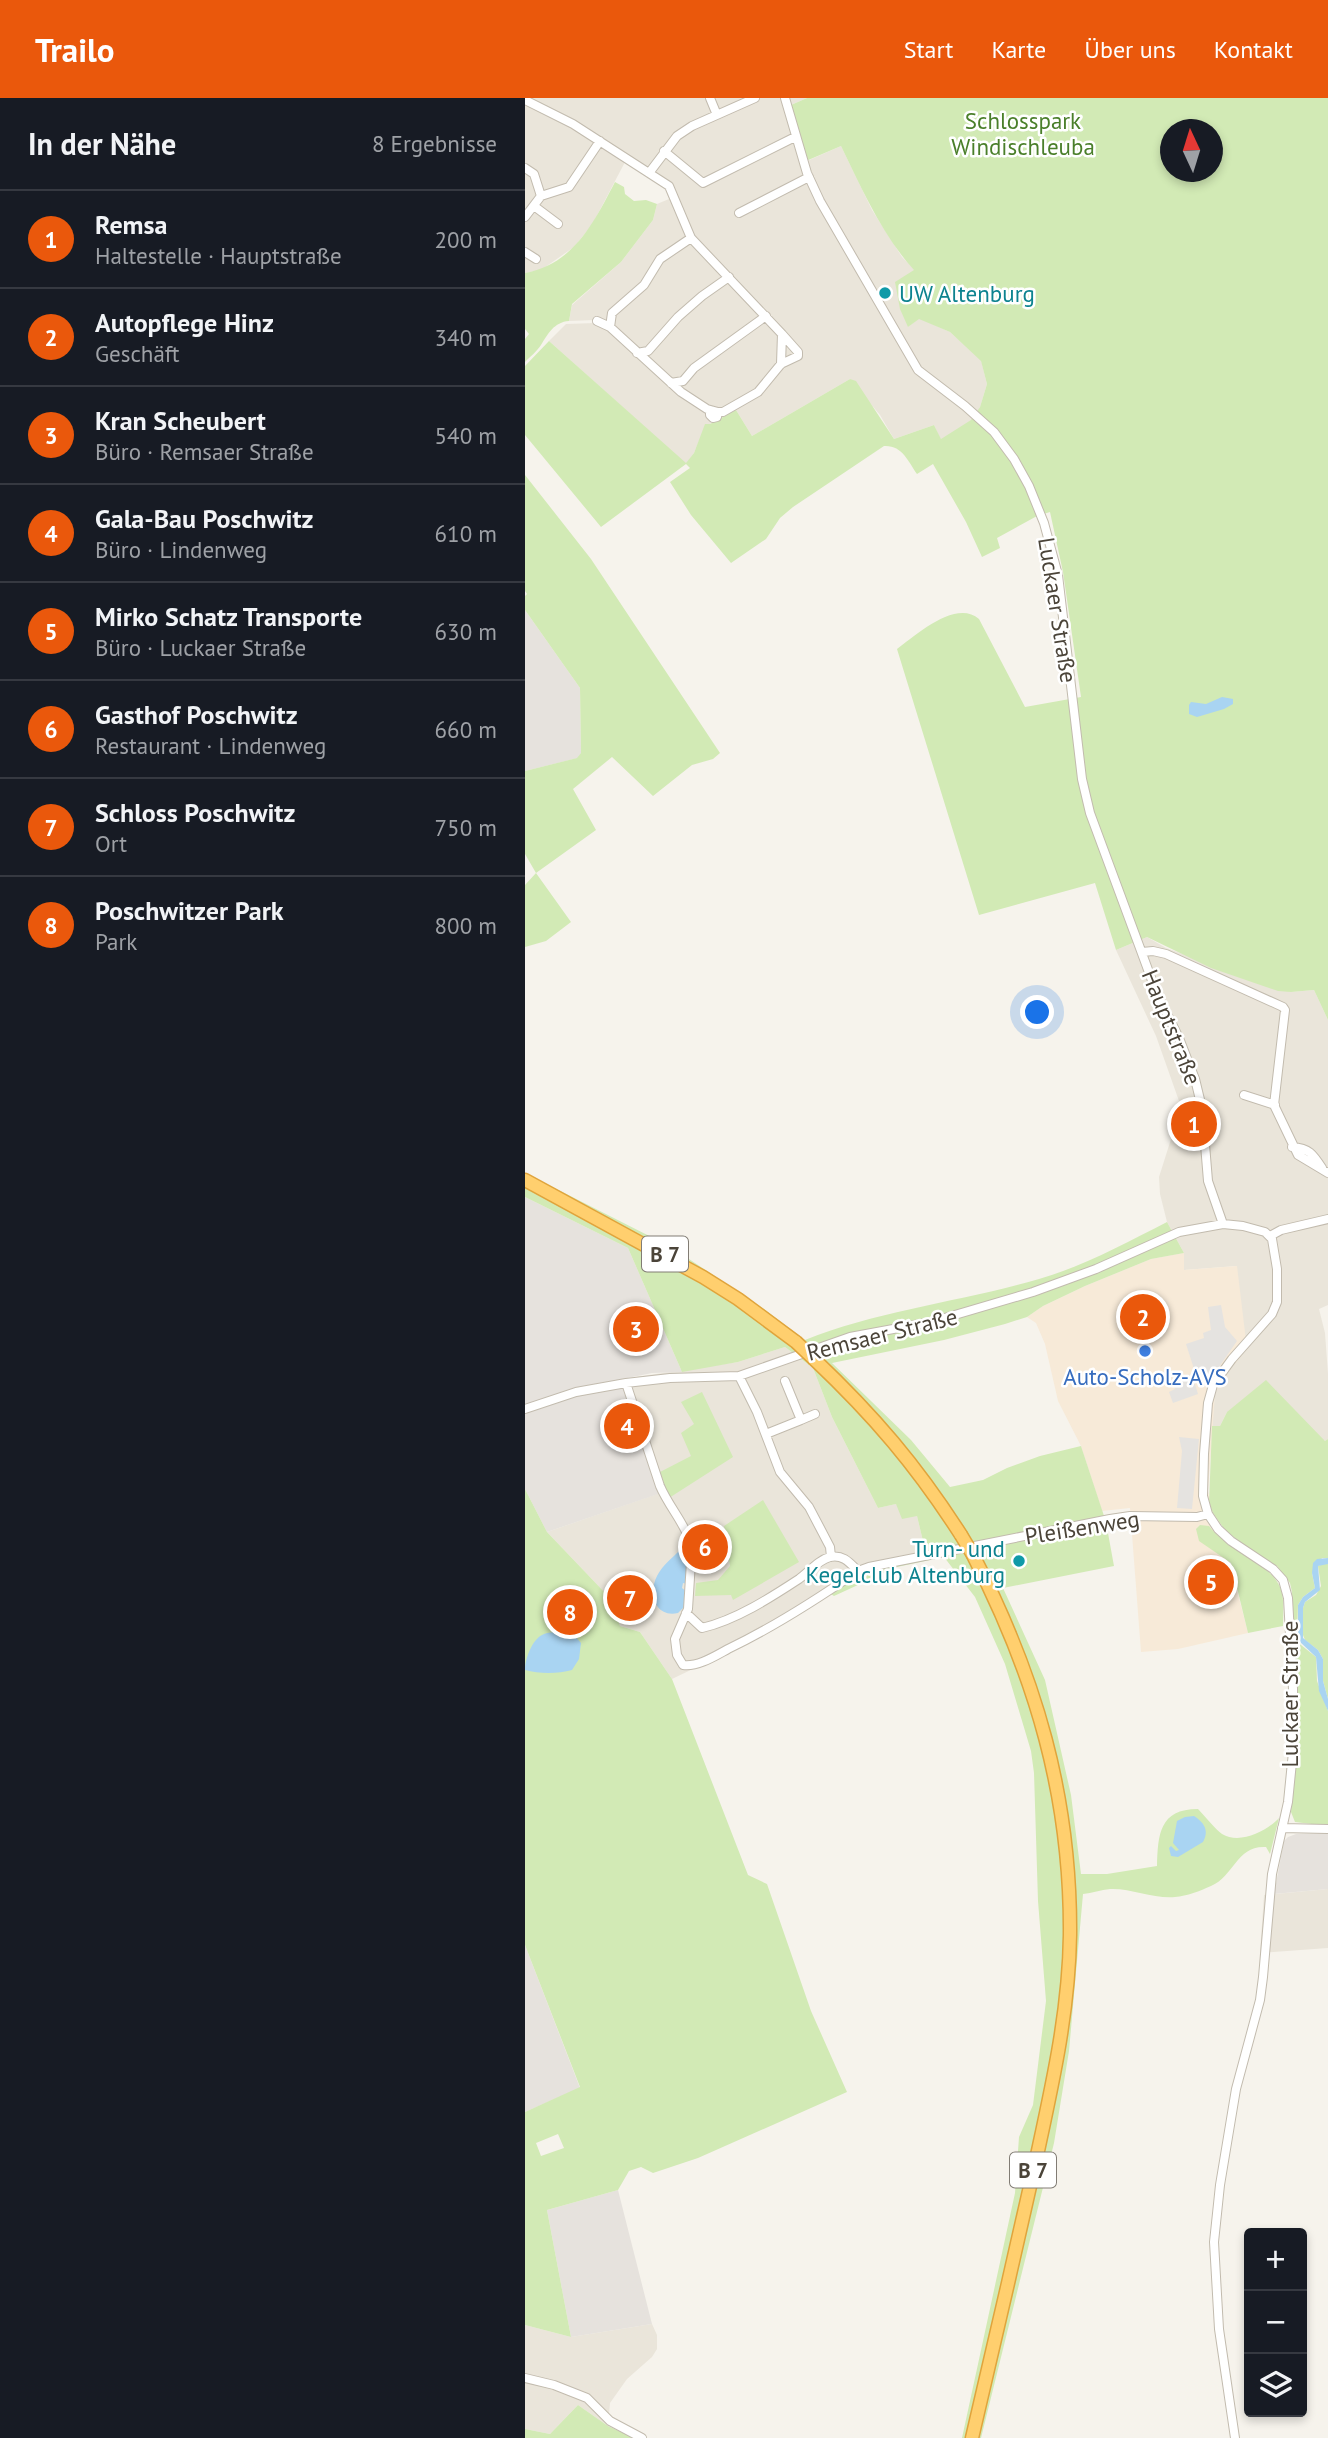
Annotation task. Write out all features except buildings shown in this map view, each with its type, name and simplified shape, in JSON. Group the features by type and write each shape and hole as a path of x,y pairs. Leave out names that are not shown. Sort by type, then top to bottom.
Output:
{"highway":[{"name":"B 7","path":"525,1181 703,1277 738,1299 796,1342 860,1402 892,1438 961,1535 996,1601 1019,1653 1045,1735 1058,1792 1068,1870 1066,1994 1060,2044 972,2438"}],"street":[{"path":"710,98 717,115"},
{"path":"649,173 677,136 692,126 755,98"},
{"name":"Luckaer Straße","path":"785,98 809,177 848,252 918,370 965,406 993,432 1014,459 1029,486 1044,523 1058,575 1082,779 1090,813 1138,943"},
{"path":"525,100 573,124 669,186 691,238 798,352 798,356 781,364 758,392 723,412 712,410 681,393 610,327 597,321 613,313 644,285 660,259 691,238"},
{"path":"664,151 703,183 795,137"},
{"path":"525,217 541,196 569,187 600,141"},
{"path":"525,167 534,174 541,196"},
{"path":"739,213 809,177"},
{"path":"534,206 558,224"},
{"path":"525,252 536,259"},
{"path":"637,353 647,351 678,317 729,277"},
{"path":"610,327 613,313"},
{"path":"681,393 683,381 694,368 767,316"},
{"path":"781,364 782,334"},
{"path":"647,351 647,362"},
{"path":"671,383 683,381"},
{"name":"Hauptstraße","path":"1138,943 1157,994 1179,1038 1195,1079 1202,1108 1207,1181 1223,1224"},
{"path":"1142,952 1166,954 1283,1007 1285,1010 1275,1105 1292,1147 1309,1150 1326,1171"},
{"path":"1244,1094 1275,1105"},
{"path":"1270,1236 1281,1230 1328,1219"},
{"path":"1208,1514 1203,1496 1207,1403 1218,1377 1264,1325 1277,1302 1275,1247 1270,1236 1243,1226 1223,1224"},
{"name":"Remsaer Straße","path":"525,1409 576,1392 626,1383 670,1378 739,1376 850,1338 981,1309 1096,1269 1179,1232 1223,1224"},
{"path":"739,1376 780,1472 809,1507 830,1547 831,1557"},
{"path":"785,1381 801,1420"},
{"path":"626,1383 660,1486 690,1538 692,1546 686,1613 702,1628 715,1625 779,1592 831,1557 846,1559 858,1571"},
{"path":"766,1434 815,1414"},
{"name":"Luckaer Straße","path":"1208,1514 1218,1529 1231,1541 1273,1569 1283,1580 1288,1598 1294,1728 1287,1802 1272,1874 1260,2000 1242,2064 1220,2185 1214,2242 1223,2369 1235,2438"},
{"name":"Pleißenweg","path":"686,1613 675,1639 677,1656 683,1665 691,1666 776,1625 858,1571 916,1556 1110,1519 1130,1516 1197,1517 1208,1514"},
{"path":"1282,1828 1328,1829"},
{"path":"525,2378 554,2385 587,2398 610,2421 642,2438"}],"shaded area":[{"path":"525,98 807,98 791,105 807,161 841,146 872,210 902,257 915,270 908,327 919,318 950,332 981,360 987,384 980,407 972,420 941,440 934,425 894,439 880,415 850,379 752,436 736,410 706,424 694,453 686,464 549,341 566,324 595,323 595,320 569,321 572,305 621,262 653,220 657,204 669,199 664,186 625,162 592,225 574,247 541,270 525,273"},
{"path":"525,610 580,688 581,753 578,758 525,771"},
{"path":"1147,937 1166,948 1291,992 1314,990 1328,1020 1328,1305 1319,1309 1325,1333 1328,1374 1326,1441 1227,1412 1220,1426 1212,1426 1215,1393 1223,1378 1237,1266 1184,1270 1184,1253 1167,1222 1159,1177 1178,1117 1179,1101 1156,1036 1116,950"},
{"path":"525,1197 628,1248 682,1372 652,1373 622,1379 661,1493 547,1532 525,1489"},
{"path":"1184,1253 1184,1270 1237,1266 1247,1349 1223,1378 1215,1393 1208,1491 1213,1513 1220,1523 1248,1633 1178,1649 1141,1652 1130,1508 1102,1511 1081,1446 1058,1401 1045,1344 1036,1323 1027,1317 1043,1306 1085,1286 1151,1259"},
{"path":"1221,1305 1225,1327 1237,1341 1212,1377 1196,1375 1186,1344 1204,1338 1203,1333 1211,1330 1208,1307"},
{"path":"785,1347 813,1368 832,1417 878,1508 896,1504 917,1516 923,1541 915,1554 865,1572 753,1640 672,1679 640,1632 620,1626 609,1597 547,1532 660,1493 622,1379 738,1362"},
{"path":"1192,1374 1198,1394 1173,1403 1169,1392 1175,1389 1172,1380"},
{"path":"1179,1437 1199,1439 1192,1509 1177,1508 1182,1451"},
{"path":"1328,1833 1328,1889 1274,1894 1284,1841 1296,1834"},
{"path":"1328,1889 1328,1948 1260,1953 1264,1895"},
{"path":"525,1945 580,2088 525,2112"},
{"path":"618,2190 652,2324 571,2337 547,2210"},
{"path":"652,2324 657,2335 657,2349 652,2357 627,2379 610,2403 608,2426 578,2405 550,2434 525,2429 525,2325 571,2337"}],"green space":[{"name":"Schlosspark Windischleuba","path":"807,98 1328,98 1328,1020 1314,990 1278,991 1211,968 1147,937 1116,950 1095,883 979,915 897,649 937,621 959,613 970,614 979,619 1025,707 1081,697 1063,572 1050,512 1037,516 997,538 1000,548 982,557 966,522 933,464 917,474 900,451 884,446 793,507 780,518 766,539 731,563 691,515 670,482 690,468 686,464 601,527 525,435 525,366 549,341 686,463 694,453 705,424 736,410 752,436 850,379 856,381 894,439 934,425 941,439 971,420 980,407 987,384 981,361 950,332 919,319 908,327 900,309 895,282 914,270 882,227 841,146 806,161 791,105"},
{"path":"615,182 624,187 625,194 634,201 646,200 657,204 653,220 621,262 572,304 569,321 552,329 525,362 525,339 529,334 525,329 525,273 557,261 581,239"},
{"path":"525,475 591,559 720,753 713,759 692,765 653,796 612,757 573,789 596,830 536,873 525,854 525,771 577,758 581,753 580,688 525,610"},
{"path":"536,873 571,922 546,941 525,947 525,885"},
{"path":"525,1173 671,1247 805,1340 862,1321 1056,1274 1105,1254 1167,1222 1184,1253 1151,1259 1085,1286 1043,1306 1027,1317 1005,1324 944,1340 832,1363 911,1440 950,1487 983,1480 1040,1456 1081,1446 1106,1522 1114,1566 1003,1588 1045,1680 1071,1795 1081,1874 1107,1874 1157,1866 1158,1844 1163,1826 1168,1819 1185,1810 1198,1809 1222,1834 1237,1838 1260,1832 1279,1818 1270,1854 1266,1847 1248,1851 1219,1881 1202,1890 1175,1897 1118,1889 1083,1894 1069,2051 1054,2143 981,2438 962,2438 1015,2193 1019,2137 1033,2105 1046,2001 1038,1901 1034,1773 1031,1751 1005,1664 975,1597 944,1557 897,1567 834,1596 829,1593 865,1572 915,1554 923,1541 917,1516 902,1519 896,1504 878,1508 832,1417 813,1368 785,1347 738,1362 682,1372 628,1248 525,1197"},
{"path":"1266,1380 1325,1441 1328,1439 1328,1558 1322,1558 1312,1573 1315,1588 1303,1597 1298,1605 1297,1636 1301,1645 1316,1657 1317,1681 1328,1711 1328,1826 1295,1822 1291,1812 1298,1709 1290,1583 1277,1566 1225,1530 1209,1503 1212,1426 1220,1426 1227,1412"},
{"path":"702,1392 733,1457 669,1498 660,1472 691,1456 681,1433 694,1424 681,1402"},
{"path":"525,1489 547,1532 609,1597 620,1626 640,1632 672,1679 748,1875 767,1884 811,2011 847,2092 698,2158 653,2173 641,2167 629,2171 618,2190 547,2210 571,2337 525,2325 525,2112 580,2087 525,1945","holes":["558,2134 564,2148 541,2156 536,2143"]},
{"path":"763,1500 799,1562 733,1600 731,1595 695,1596 696,1583 718,1580 730,1566 724,1526"},
{"path":"1200,1525 1209,1526 1275,1579 1283,1596 1283,1626 1248,1633 1231,1563 1199,1541 1196,1529"},
{"path":"1328,1564 1328,1699 1323,1681 1323,1659 1303,1635 1303,1608 1305,1602 1316,1595 1321,1586 1318,1566"},
{"path":"578,2405 608,2426 634,2438 525,2438 525,2429 550,2434"}],"water":[{"path":"1222,697 1233,699 1233,704 1197,717 1189,714 1191,702 1206,704"},
{"path":"679,1551 689,1563 687,1584 683,1583 682,1588 687,1592 685,1606 678,1613 670,1614 664,1612 656,1603 654,1583 659,1572"},
{"path":"1328,1558 1328,1564 1318,1566 1320,1590 1305,1602 1303,1608 1303,1638 1318,1650 1323,1659 1323,1681 1328,1711 1319,1691 1316,1657 1298,1640 1298,1605 1303,1597 1315,1588 1313,1563 1317,1559"},
{"path":"559,1632 573,1634 581,1643 579,1659 572,1670 549,1673 525,1670 528,1655 538,1637"},
{"path":"1194,1816 1205,1828 1203,1842 1178,1857 1171,1856 1171,1846 1176,1851 1179,1850 1173,1843 1177,1821"}],"place":[{"name":"UW Altenburg","path":"885,293"},
{"name":"Remsa","path":"1194,1124"},
{"name":"Autopflege Hinz","path":"1143,1317"},
{"name":"Kran Scheubert","path":"636,1329"},
{"name":"Auto-Scholz-AVS","path":"1145,1351"},
{"name":"Gala-Bau Poschwitz","path":"627,1426"},
{"name":"Gasthof Poschwitz","path":"705,1547"},
{"name":"Turn- und Kegelclub Altenburg","path":"1019,1561"},
{"name":"Mirko Schatz Transporte","path":"1211,1582"},
{"name":"Schloss Poschwitz","path":"630,1598"},
{"name":"Poschwitzer Park","path":"570,1612"}]}
